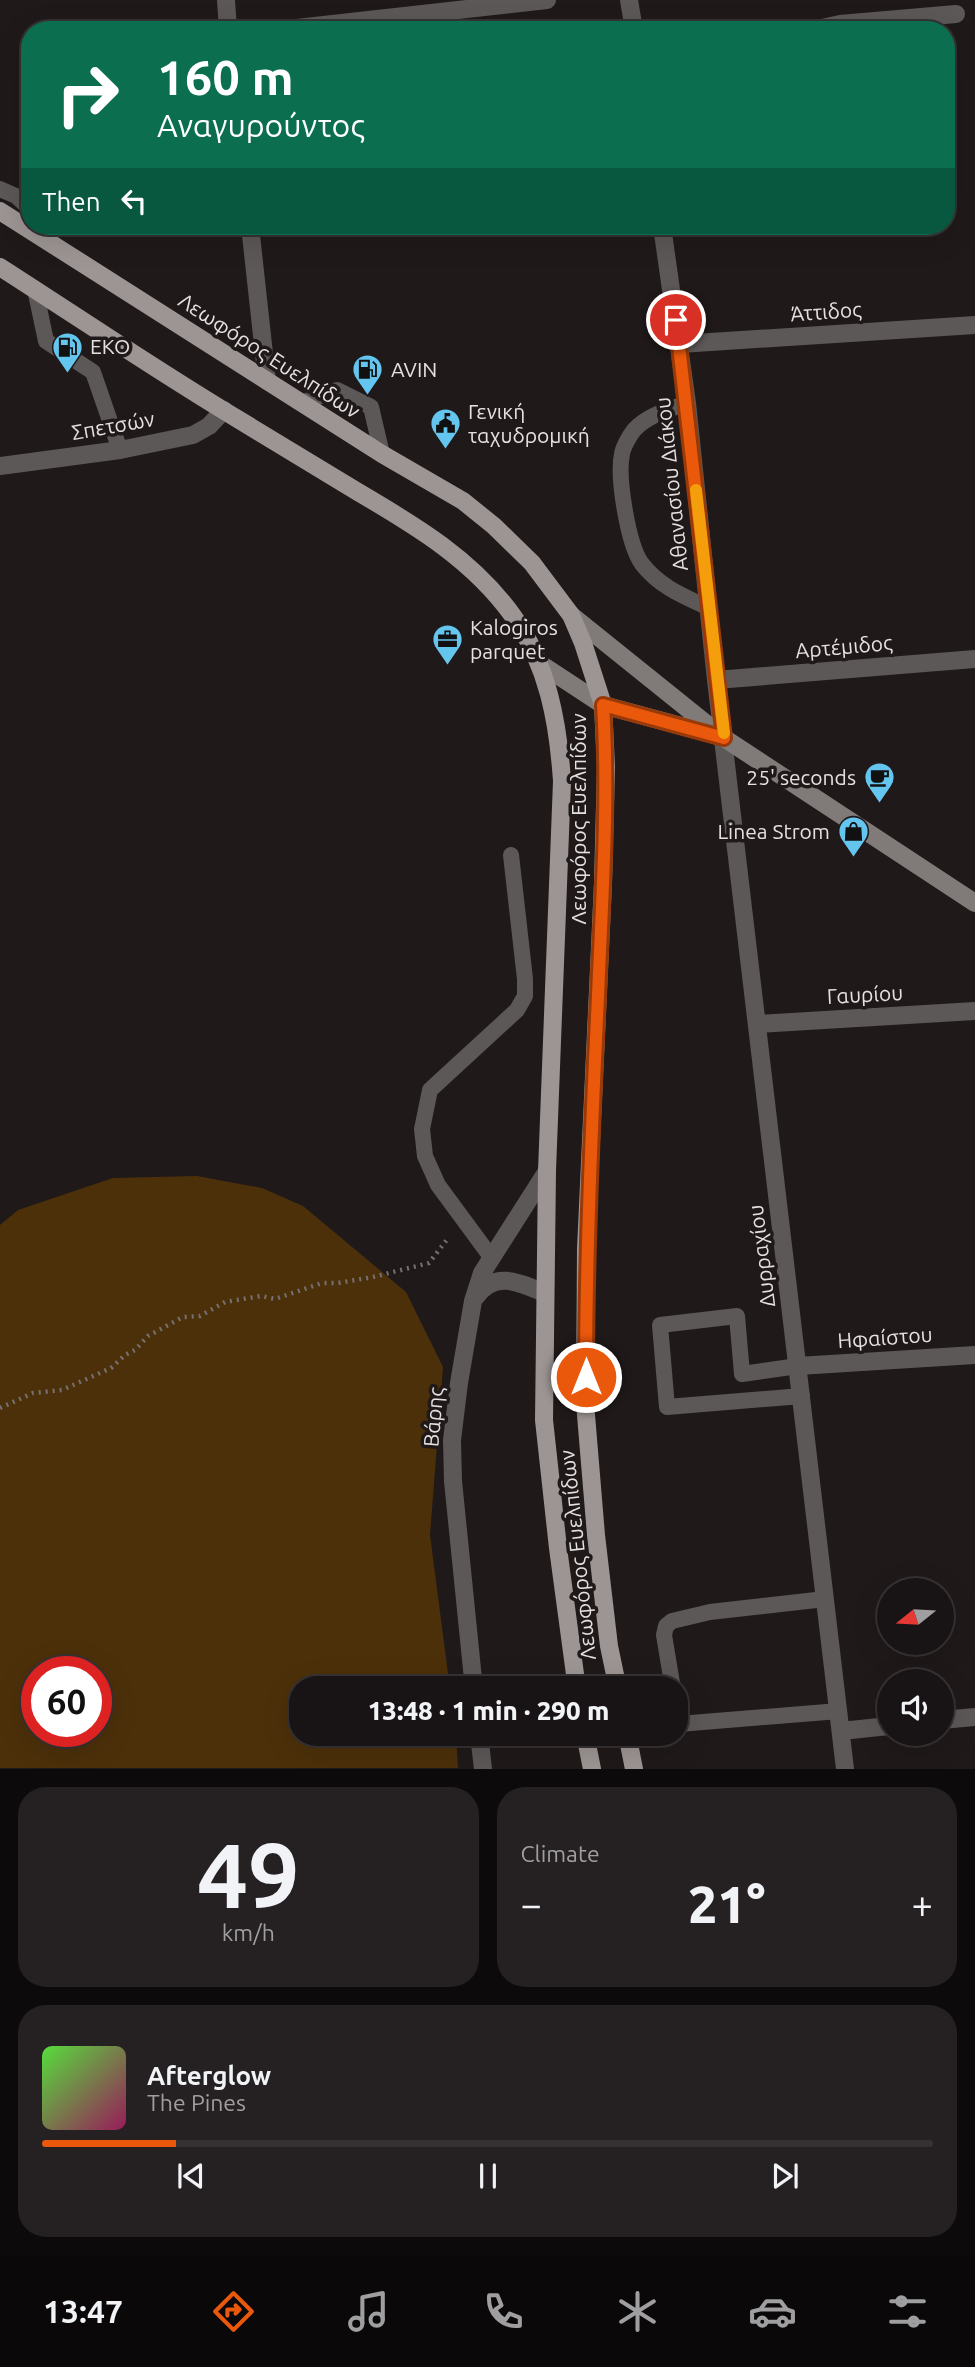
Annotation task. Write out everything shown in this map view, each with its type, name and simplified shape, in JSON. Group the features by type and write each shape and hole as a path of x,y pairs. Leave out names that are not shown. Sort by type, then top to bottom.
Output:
{"main road":[{"name":"Λεωφόρος Ευελπίδων","path":"0,211 21,222"},
{"name":"Λεωφόρος Ευελπίδων","path":"46,235 267,381 382,454 463,501 494,526 532,563 570,615 591,662 603,705 606,758 604,870 586,1249 586,1403 596,1535 609,1646 615,1676"},
{"name":"Λεωφόρος Ευελπίδων","path":"0,267 223,411 402,517 454,553 512,615 532,646 539,663 554,709 560,743 562,781 547,1171 544,1420 575,1676"},
{"path":"570,615 724,738 975,903"},
{"path":"539,663 603,705 724,738"},
{"path":"588,1746 592,1769"},
{"path":"629,1746 634,1769"}],"street":[{"path":"226,0 228,21"},
{"path":"343,21 456,5 547,0"},
{"path":"629,0 632,21"},
{"path":"875,21 956,14"},
{"path":"251,235 267,381"},
{"name":"Αθανασίου Διάκου","path":"663,235 680,344 724,738"},
{"name":"Άττιδος","path":"680,344 975,325"},
{"name":"Σπετσών","path":"0,466 120,450 193,435 209,426 223,411"},
{"name":"Αρτέμιδος","path":"716,680 975,659"},
{"name":"Δυρραχίου","path":"724,738 845,1769"},
{"name":"Γαυρίου","path":"758,1024 975,1012"},
{"name":"Βάρης","path":"473,1676 456,1520 452,1440 473,1301 482,1273 547,1171"},
{"path":"473,1301 483,1287 498,1280 518,1281 544,1293"},
{"name":"Ηφαίστου","path":"798,1366 975,1355"},
{"path":"954,1719 975,1717"},
{"path":"841,1731 877,1727"},
{"path":"480,1746 483,1769"}],"lane":[{"path":"0,190 21,201"},
{"path":"35,289 46,341 93,372 120,450"},
{"path":"302,403 337,390 371,407 382,454"},
{"path":"687,403 650,417 633,431 622,453 624,516 640,561 656,579 669,590 709,608"},
{"path":"491,1257 438,1185 425,1156 422,1129 430,1090 517,1010 525,996 511,855"},
{"path":"798,1366 743,1374 737,1316 660,1325 667,1407 802,1395"},
{"path":"671,1676 664,1635 666,1626 672,1621 710,1612 825,1599"},
{"path":"688,1724 839,1711"}],"path":[{"path":"0,1408 33,1393 62,1390 111,1368 148,1336 183,1317 200,1316 225,1302 261,1296 275,1299 323,1283 373,1277 429,1263 463,1218"}],"shaded area":[{"path":"197,1176 262,1188 303,1206 406,1292 443,1367 430,1535 448,1676 289,1676 289,1746 457,1746 458,1768 0,1768 0,1225 18,1210 113,1178"}],"slow traffic":[{"path":"696,490 724,733"}],"place":[{"name":"EKO","path":"67,374"},
{"name":"AVIN","path":"368,397"},
{"name":"Γενική ταχυδρομική","path":"445,451"},
{"name":"Kalogiros parquet","path":"447,667"},
{"name":"25' seconds","path":"879,805"},
{"name":"Linea Strom","path":"853,859"}],"route":[{"path":"586,1377 586,1249 606,767 603,705 724,738 676,320"}]}
